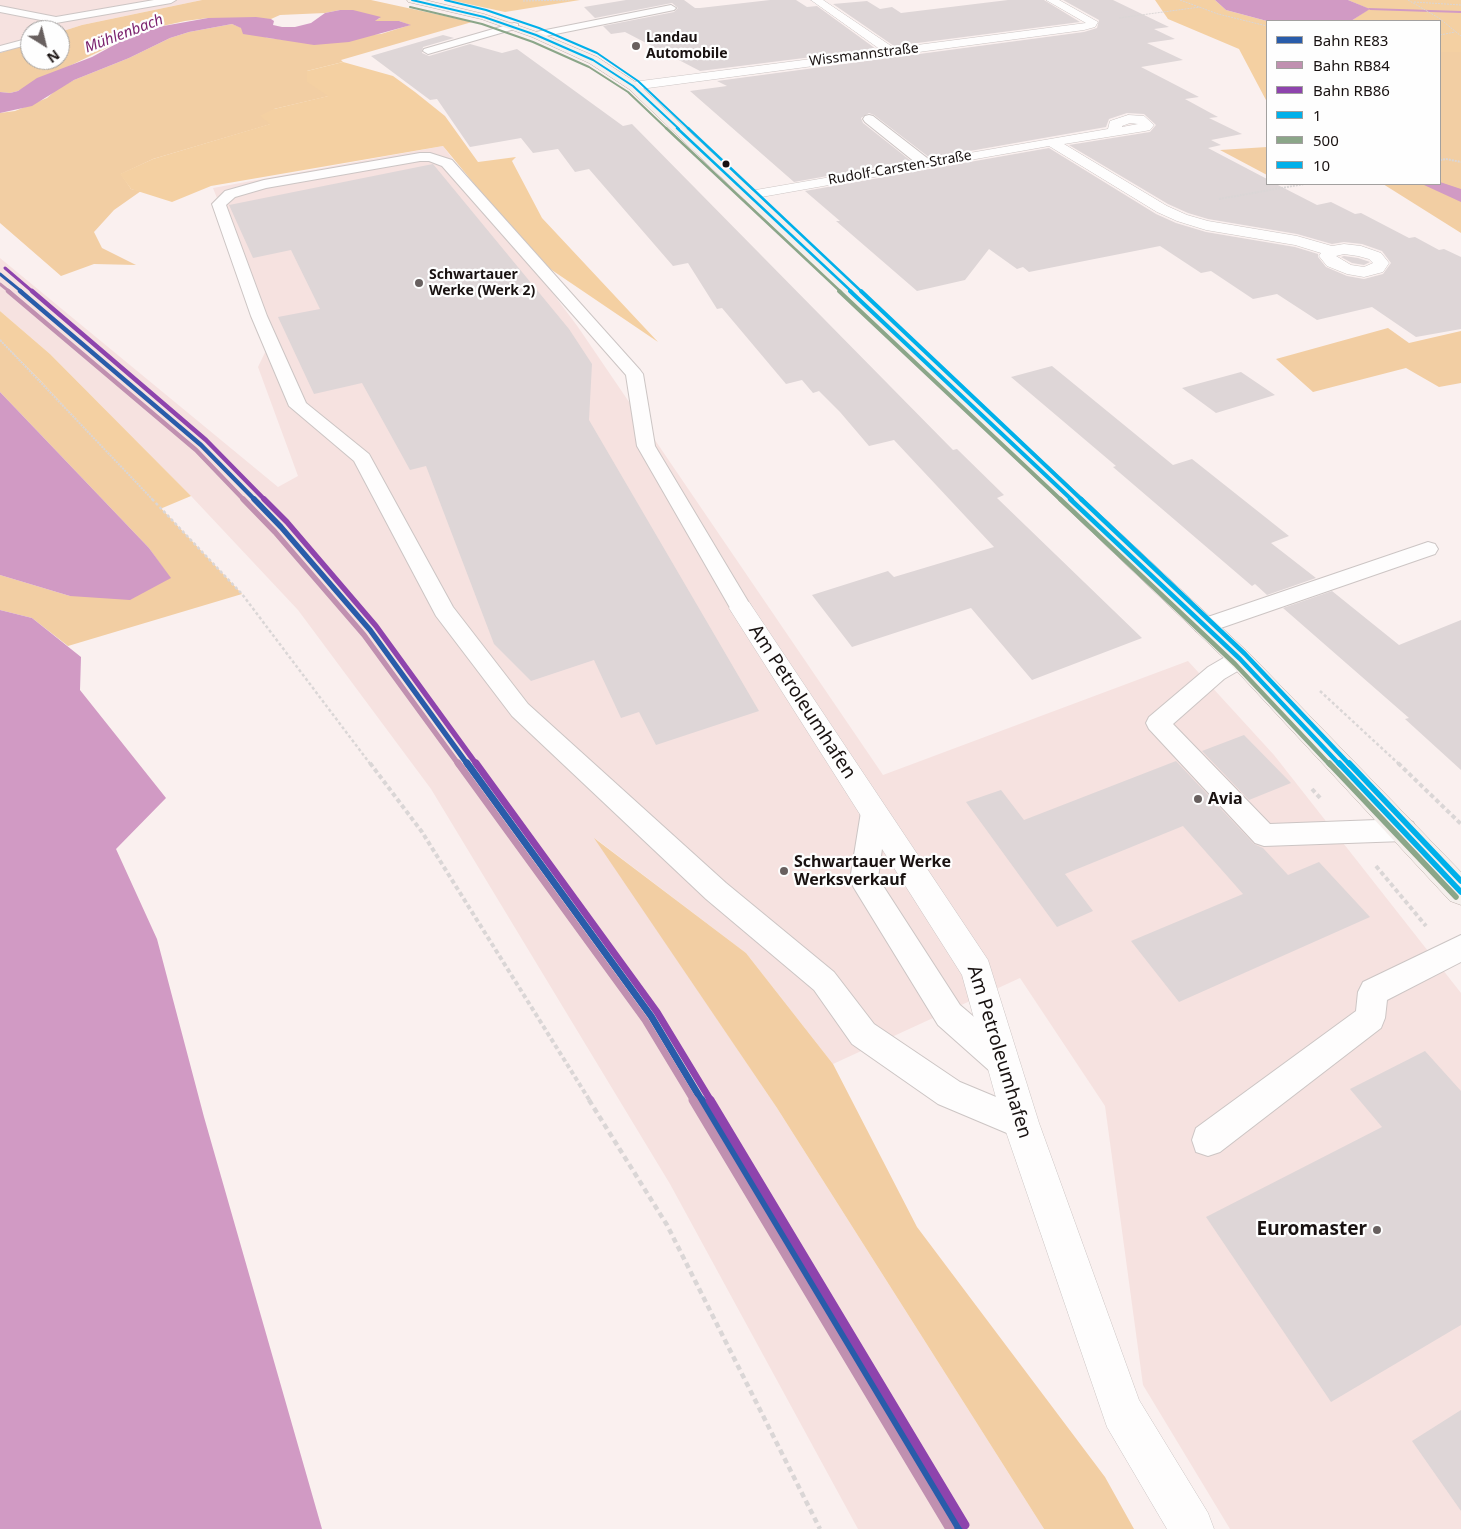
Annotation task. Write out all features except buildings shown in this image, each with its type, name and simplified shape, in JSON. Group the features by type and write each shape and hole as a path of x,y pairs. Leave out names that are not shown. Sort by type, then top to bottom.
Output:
{"main road":[{"path":"412,0 514,26 536,34 593,60 633,86 690,137 1240,659 1461,892"}],"street":[{"path":"816,0 891,52"},
{"path":"1052,0 1093,22"},
{"name":"Wissmannstraße","path":"633,86 1084,27 1091,25 1093,22"},
{"name":"Rudolf-Carsten-Straße","path":"750,195 1115,132"},
{"path":"1051,142 1162,209 1206,225 1297,241 1332,251"},
{"name":"Am Petroleumhafen","path":"739,606 978,970 1021,1123 1122,1412 1192,1529"}],"lane":[{"path":"0,4 56,20 170,0"},
{"path":"0,4 16,1"},
{"path":"536,34 671,8"},
{"path":"70,21 78,16"},
{"path":"428,50 514,26"},
{"path":"0,49 20,44"},
{"path":"869,119 926,164"},
{"path":"739,606 646,446 634,374 447,163 430,157 420,157 264,184 230,194 218,204 260,316 298,406 362,458 444,612 520,710 716,891 824,981 863,1034 949,1093 1021,1123"},
{"path":"1204,626 1428,549"},
{"path":"1240,659 1216,673 1158,723 1264,835 1404,830"},
{"path":"874,812 864,880 949,1015 1003,1062"},
{"path":"1208,1140 1370,1018 1373,992 1461,948"}],"path":[{"path":"1180,0 1266,26"},
{"path":"1408,0 1439,18 1461,36"},
{"path":"1414,2 1461,5"},
{"path":"1093,22 1200,7"},
{"path":"1441,35 1456,32"},
{"path":"1441,160 1461,162"},
{"path":"1162,209 1298,185"},
{"path":"0,340 242,594 422,832 667,1225 820,1529"}],"shaded area":[{"path":"0,0 202,0 70,29 70,20 20,20 20,46 0,53"},
{"path":"202,0 371,0 472,22 341,60 343,62 307,71 329,96 274,109 271,124 153,159 121,174 131,189 141,191 114,210 94,232 102,248 136,265 94,264 61,276 0,223 0,113 15,111 47,98 57,89 74,80 129,58 170,38 189,32 232,24 268,38 288,40 381,34 410,25 399,21 374,21 380,18 340,10 325,13 280,15 271,19 208,18 158,27 125,39 70,66 70,29"},
{"path":"450,0 580,0 505,12"},
{"path":"1155,0 1215,0 1226,10 1266,21 1266,100 1239,49 1168,19"},
{"path":"1215,0 1348,0 1370,9 1353,20 1266,21 1226,10"},
{"path":"1348,0 1461,0 1461,52 1441,52 1441,20 1352,20 1369,9"},
{"name":"Mühlenbach","path":"353,10 381,17 375,21 399,21 411,25 349,42 314,45 243,34 241,28 232,24 189,32 170,38 129,58 74,80 32,106 0,113 0,92 10,93 18,91 37,78 58,70 70,70 70,65 92,57 125,39 158,27 208,18 256,17 271,19 274,21 273,25 295,27 311,23 325,13"},
{"path":"20,46 20,70 61,70 18,91 10,93 0,92 0,53"},
{"path":"1441,52 1461,52 1461,233 1385,185 1441,185"},
{"path":"343,62 393,76 415,92 445,116 478,162 516,157 512,161 542,218 658,342 537,260 443,146 211,186 172,202 131,189 120,174 153,159 270,124 260,116 274,109 328,96 307,82 307,71"},
{"path":"443,146 578,327 883,775 1188,661 1274,755 1461,993 1461,1529 1230,1529 1143,1385 1105,1106 1020,978 833,1064 746,953 596,839 777,1108 1044,1529 858,1529 670,1184 431,789 298,610 191,496 50,354 0,311 0,258 278,487 298,476 258,367 272,338 213,188"},
{"path":"1266,147 1266,174 1220,150"},
{"path":"1441,182 1461,189 1461,202 1424,185 1441,185"},
{"path":"0,311 50,354 191,496 160,509 39,379 0,340"},
{"path":"1388,328 1409,343 1461,331 1461,383 1439,387 1406,368 1313,392 1276,359"},
{"path":"0,340 242,594 68,646 32,618 0,610 0,575 70,596 170,578 149,548 0,392"},
{"path":"0,392 149,548 171,578 130,600 70,596 0,575"},
{"path":"0,610 32,618 81,657 80,690 166,798 116,849 157,939 204,1117 322,1529 0,1529"},
{"path":"594,838 746,953 833,1064 917,1227 1105,1477 1134,1529 1044,1529 777,1108"}],"waterway":[{"path":"1370,9 1461,12"}],"rail line":[{"name":"RB86","path":"5,268 206,440 287,522 376,626 657,1012 965,1525"},
{"name":"RE83","path":"0,274 201,445 281,527 370,630 651,1016 959,1529"},
{"name":"RB84","path":"0,284 196,450 275,532 364,635 645,1020 950,1529"}],"transit line":[{"name":"1","path":"412,0 484,17 536,35 593,60 633,86 1240,659 1461,892"},
{"name":"10","path":"445,0 486,10 539,28 597,53 638,81 1245,654 1461,881"},
{"name":"500","path":"410,7 482,24 533,42 589,67 628,92 1235,664 1456,897"}],"place":[{"name":"Landau Automobile","path":"636,46"},
{"name":"Schwartauer Werke (Werk 2)","path":"419,283"},
{"name":"Avia","path":"1198,799"},
{"name":"Schwartauer Werke Werksverkauf","path":"784,871"},
{"name":"Euromaster","path":"1377,1230"}]}
